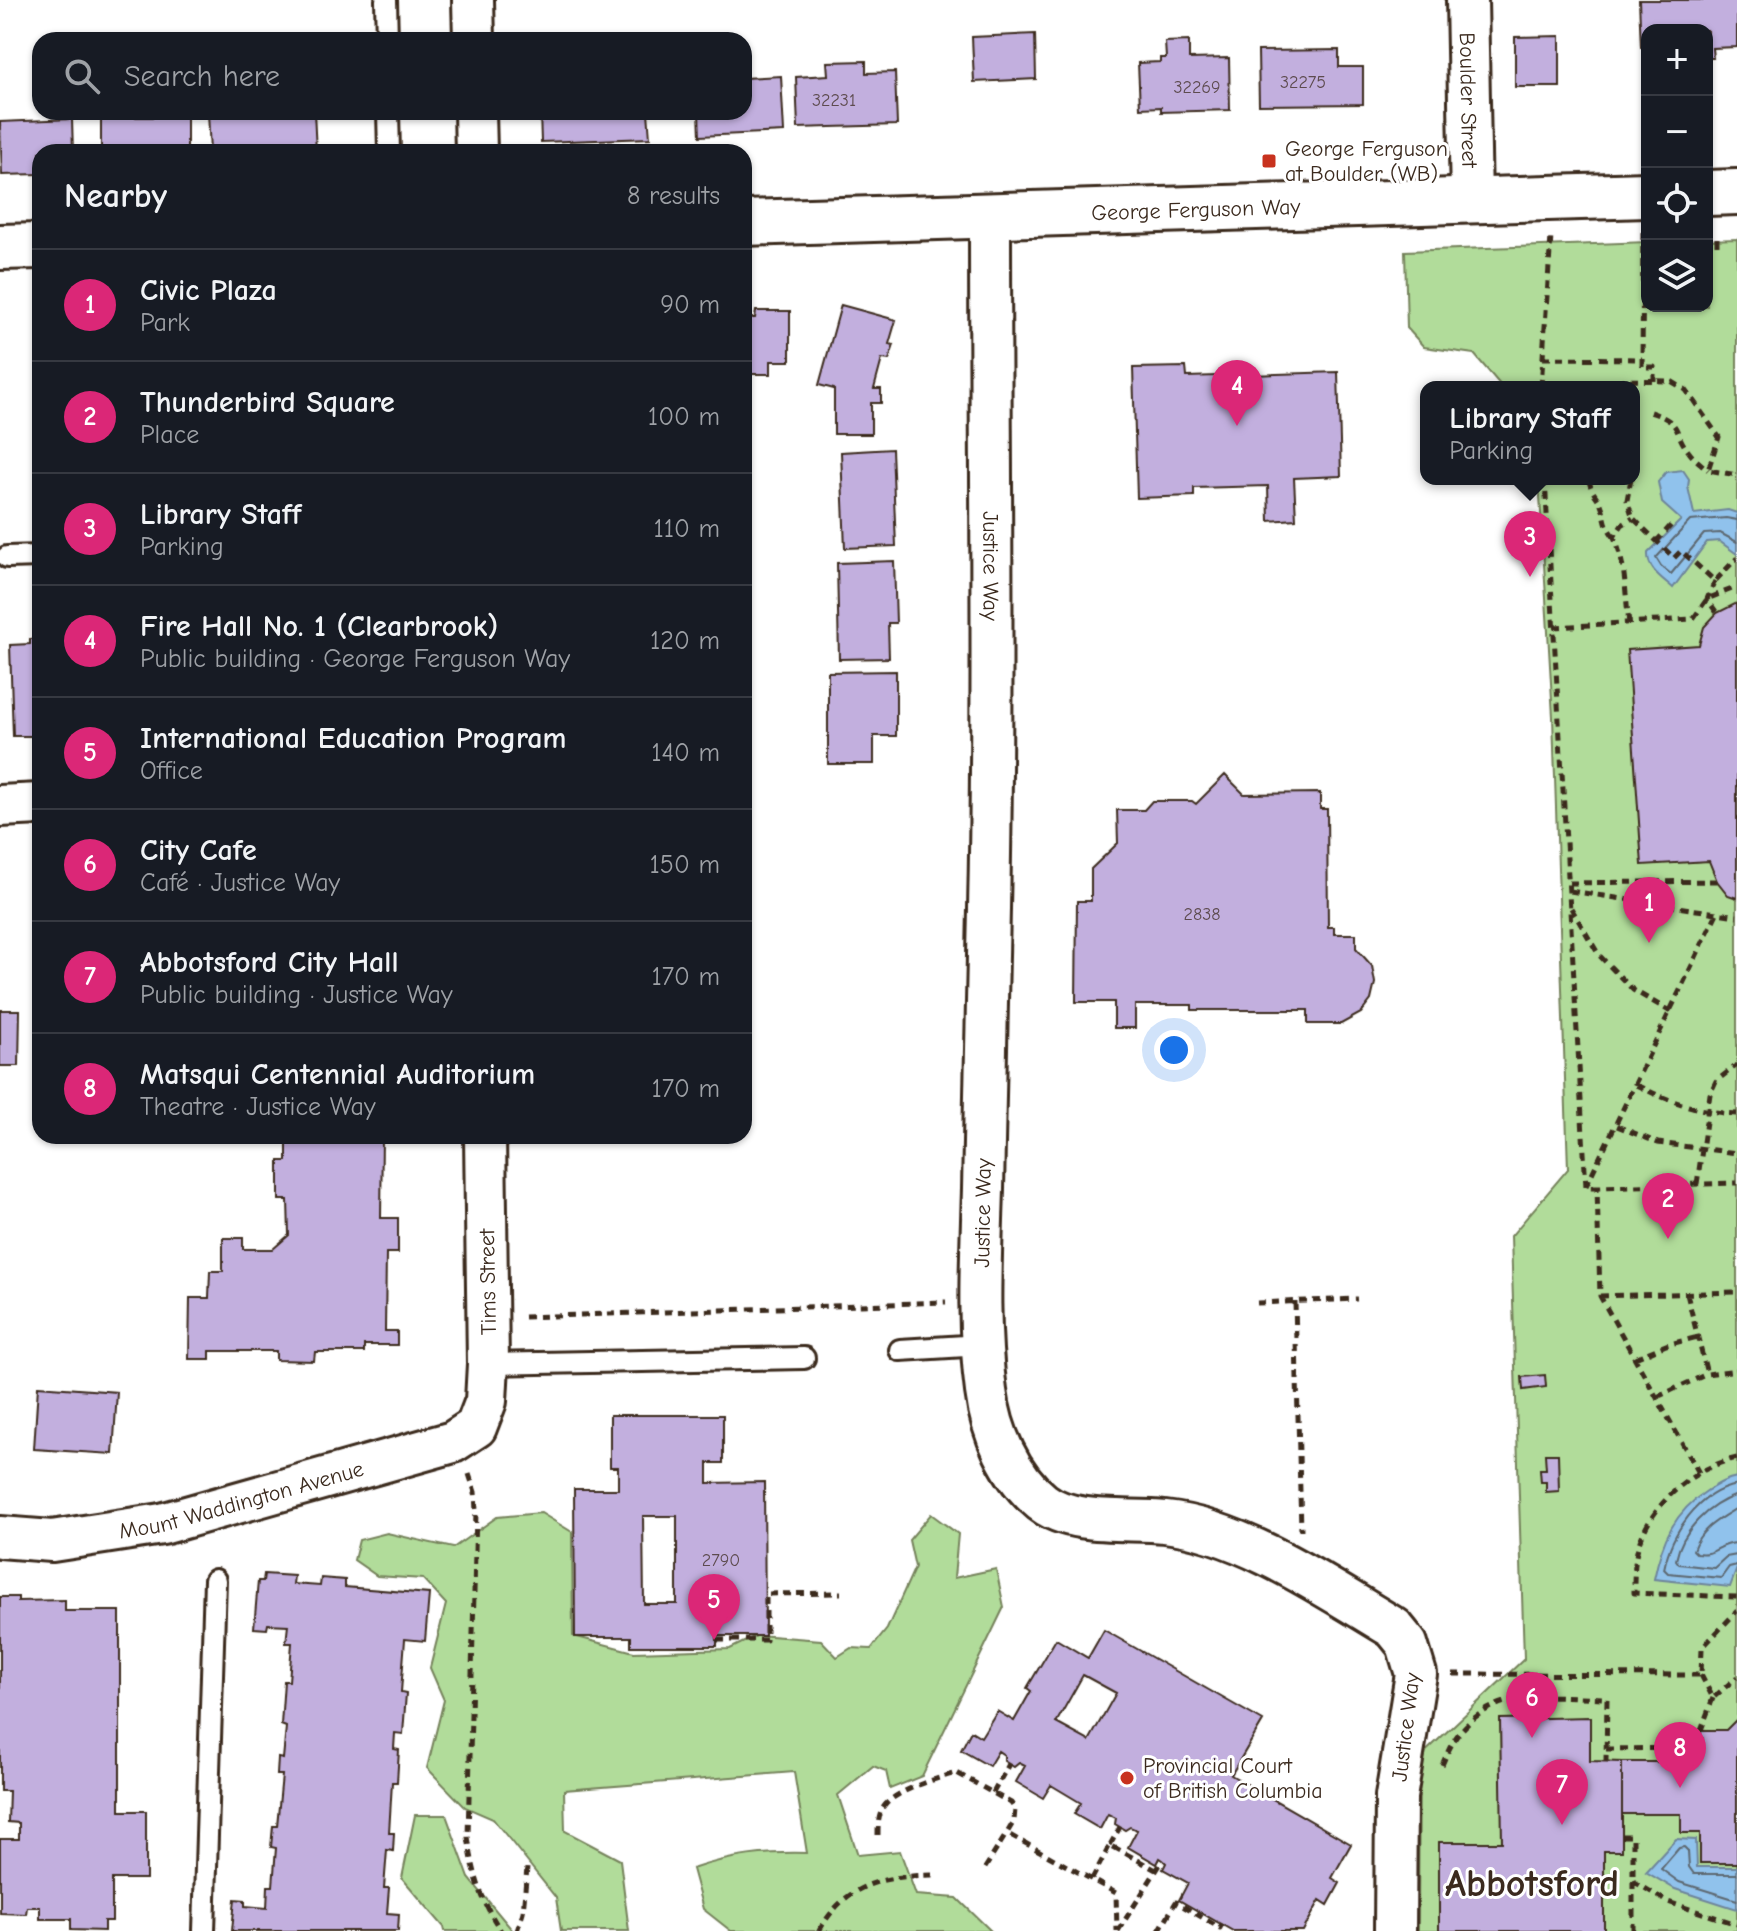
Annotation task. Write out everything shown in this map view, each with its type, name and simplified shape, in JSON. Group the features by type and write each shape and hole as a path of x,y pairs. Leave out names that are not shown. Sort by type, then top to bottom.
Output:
{"main road":[{"path":"1713,193 1737,192"},
{"name":"George Ferguson Way","path":"752,223 1641,195"},
{"path":"0,247 32,246"}],"street":[{"path":"473,0 474,32"},
{"name":"Boulder Street","path":"1467,0 1471,201"},
{"path":"475,120 476,144"},
{"name":"Justice Way","path":"990,216 992,793 982,1301 986,1396 999,1440 1019,1478 1044,1503 1066,1516 1166,1522 1204,1528 1244,1543 1394,1628 1407,1644 1416,1674 1396,1797 1395,1931"},
{"path":"0,806 32,804"},
{"name":"Tims Street","path":"476,1427 486,1401 488,1364 485,1144"},
{"name":"Mount Waddington Avenue","path":"0,1537 52,1541 162,1524 453,1442 476,1427"}],"lane":[{"path":"386,0 387,32"},
{"path":"388,120 389,144"},
{"path":"7,557 32,556"},
{"path":"900,1350 982,1345"},
{"path":"488,1364 804,1358"},
{"path":"204,1931 215,1580"}],"path":[{"path":"1541,381 1550,265 1551,198"},
{"path":"1717,238 1717,245"},
{"path":"1643,312 1642,367 1654,367 1654,381"},
{"path":"1543,358 1642,359"},
{"path":"1623,381 1671,381 1686,390 1719,437 1708,470"},
{"path":"1650,412 1667,417 1679,432 1687,451 1708,470 1737,475"},
{"path":"1545,485 1586,1187"},
{"path":"1590,485 1601,505 1604,525 1614,537 1624,565 1629,623"},
{"path":"1632,485 1627,500 1633,518 1674,558 1681,551 1715,581"},
{"path":"1614,537 1622,525 1633,518"},
{"path":"1656,542 1672,524"},
{"path":"1554,627 1693,619 1715,581 1737,558"},
{"path":"1707,599 1737,587"},
{"path":"1707,599 1717,613"},
{"path":"1569,883 1717,881"},
{"path":"1570,891 1737,916"},
{"path":"1571,907 1599,955 1633,990 1671,1012"},
{"path":"1586,1187 1717,913"},
{"path":"1697,1184 1706,1112 1716,1081 1737,1065"},
{"path":"1636,1085 1670,1101 1706,1112 1737,1114"},
{"path":"1617,1126 1658,1143 1737,1153"},
{"path":"1586,1187 1737,1183"},
{"path":"1597,1187 1600,1296 1699,1473"},
{"path":"1600,1296 1737,1292"},
{"path":"1687,1294 1707,1374"},
{"path":"1257,1303 1357,1299"},
{"path":"487,1319 982,1301"},
{"path":"1295,1302 1302,1575"},
{"path":"1635,1358 1666,1345 1698,1337"},
{"path":"1657,1397 1707,1374 1737,1370"},
{"path":"1737,1458 1723,1461 1675,1489 1654,1514 1640,1539 1634,1573 1634,1593 1737,1597"},
{"path":"469,1473 475,1492 476,1511 468,1837 475,1881 501,1931"},
{"path":"717,1640 766,1640 766,1594 841,1593"},
{"path":"1713,1698 1701,1675 1702,1648 1737,1611"},
{"path":"1416,1674 1701,1675"},
{"path":"1606,1749 1701,1748 1701,1730 1713,1698 1737,1677"},
{"path":"1437,1773 1459,1733 1489,1707 1517,1697 1607,1698 1606,1761"},
{"path":"993,1793 1009,1764"},
{"path":"878,1835 878,1819 884,1806 894,1798 934,1779 957,1773 1011,1803 1015,1809 1014,1821 985,1868"},
{"path":"1092,1879 1120,1827"},
{"path":"1007,1833 1116,1893 1118,1931"},
{"path":"1622,1836 1633,1836 1633,1931"},
{"path":"1110,1845 1156,1870"},
{"path":"1118,1931 1163,1860"},
{"path":"517,1931 523,1912 527,1868"},
{"path":"819,1931 830,1911 849,1893 897,1876 935,1875"},
{"path":"1633,1881 1668,1902 1737,1924"},
{"path":"1159,1931 1176,1902 1220,1928 1222,1924"}],"green space":[{"path":"1737,239 1737,1931 1418,1931 1419,1758 1524,1659 1511,1236 1568,1169 1553,717 1539,485 1640,485 1640,381 1497,381 1474,354 1424,347 1407,328 1405,251 1641,242 1641,312 1713,312 1713,240"},
{"path":"541,1513 572,1532 573,1636 634,1652 730,1649 758,1635 821,1640 837,1657 851,1648 871,1649 887,1629 915,1567 909,1540 931,1514 958,1534 954,1578 996,1569 1004,1607 922,1776 890,1789 886,1771 873,1766 838,1795 858,1855 900,1851 916,1895 957,1898 991,1931 731,1931 703,1909 692,1869 749,1855 807,1853 794,1772 564,1790 565,1831 620,1860 629,1931 561,1931 556,1898 493,1819 465,1807 427,1768 444,1700 430,1668 446,1604 423,1579 377,1576 354,1560 359,1540 387,1533 453,1548 497,1517"},
{"path":"415,1815 446,1815 469,1878 513,1931 445,1931 402,1878"}],"water":[{"path":"1683,470 1689,479 1694,514 1728,510 1737,513 1737,554 1719,541 1707,542 1673,588 1653,568 1648,553 1681,520 1662,503 1658,482 1666,472"},
{"path":"1737,1477 1737,1568 1730,1587 1654,1579 1671,1528 1686,1508 1708,1490"},
{"path":"1676,1839 1696,1840 1697,1867 1737,1867 1737,1909 1675,1889 1646,1872"}],"building":[{"path":"1639,0 1737,0 1737,47 1713,48 1713,24 1641,24 1641,47"},
{"path":"1035,34 1036,79 974,82 972,37"},
{"path":"1560,36 1560,87 1515,87 1515,37"},
{"path":"1189,41 1189,59 1229,58 1230,110 1161,112 1161,107 1140,108 1138,63 1160,62 1160,58 1166,58 1165,42"},
{"path":"1339,50 1339,67 1363,67 1363,104 1259,105 1258,51"},
{"path":"866,61 866,73 895,72 897,125 798,128 796,77 828,75 827,62"},
{"path":"781,76 784,132 700,136 699,120 752,120 752,78"},
{"path":"72,120 73,144 32,144 32,174 2,175 0,122"},
{"path":"101,120 187,120 187,144 101,144"},
{"path":"208,120 314,120 316,144 210,144"},
{"path":"540,120 649,120 650,138 541,142"},
{"path":"841,305 896,320 889,344 894,345 889,360 882,359 874,389 881,389 881,403 871,403 871,434 834,434 834,389 819,385"},
{"path":"756,311 790,311 790,361 771,361 771,374 752,374 752,318 755,318"},
{"path":"1186,367 1187,377 1338,372 1341,476 1294,478 1296,519 1269,521 1268,486 1194,488 1194,496 1137,498 1133,368"},
{"path":"892,449 896,546 845,548 841,452"},
{"path":"894,561 896,623 888,623 889,658 839,659 837,563"},
{"path":"1737,603 1737,898 1728,895 1717,881 1709,861 1642,865 1627,650 1699,645 1704,627 1717,613"},
{"path":"32,639 32,736 13,736 10,645 30,644"},
{"path":"896,671 896,736 874,736 874,764 828,764 828,672"},
{"path":"1225,775 1244,794 1320,793 1320,809 1327,809 1328,927 1334,927 1334,934 1356,934 1356,948 1372,966 1375,983 1371,1000 1361,1013 1341,1024 1308,1024 1308,1010 1192,1010 1192,1005 1135,1005 1135,1028 1114,1028 1114,1002 1076,1002 1077,901 1091,901 1091,869 1118,843 1117,810 1144,810 1152,801 1192,801 1196,804"},
{"path":"0,1010 20,1010 19,1066 0,1066"},
{"path":"287,1144 382,1144 381,1218 398,1218 398,1253 386,1253 385,1331 397,1331 397,1345 364,1345 364,1352 315,1352 314,1361 276,1360 276,1351 210,1351 210,1359 189,1359 190,1298 209,1298 210,1271 223,1271 223,1238 243,1238 243,1249 273,1249 289,1235 288,1200 279,1200 279,1161 287,1161"},
{"path":"1545,1375 1546,1387 1523,1390 1522,1377"},
{"path":"38,1386 117,1392 113,1454 34,1449"},
{"path":"610,1415 723,1415 723,1463 708,1463 708,1483 764,1482 765,1636 717,1636 717,1646 631,1646 631,1637 575,1637 574,1489 618,1489 618,1467 610,1467","holes":["643,1516 677,1516 677,1604 644,1604"]},
{"path":"1545,1454 1558,1454 1559,1491 1546,1492 1546,1482 1541,1482 1540,1469 1546,1469"},
{"path":"264,1574 294,1576 293,1584 320,1586 321,1578 345,1580 345,1587 429,1594 425,1641 405,1639 401,1692 406,1693 403,1734 395,1733 394,1749 399,1750 397,1782 392,1782 389,1833 394,1833 393,1851 387,1850 384,1888 389,1888 387,1913 399,1914 398,1931 232,1931 235,1899 245,1900 245,1906 267,1908 268,1886 273,1886 276,1848 271,1847 273,1826 277,1826 282,1775 277,1775 278,1758 283,1759 286,1727 281,1725 284,1681 289,1681 292,1643 286,1643 288,1625 268,1624 267,1629 254,1628 258,1581 263,1581"},
{"path":"0,1597 18,1597 18,1601 65,1600 65,1611 120,1611 120,1811 146,1811 146,1879 112,1879 112,1921 104,1921 104,1931 71,1930 71,1919 40,1919 40,1907 27,1907 26,1914 0,1913 0,1839 19,1839 19,1823 8,1822 9,1791 0,1791"},
{"name":"Provincial Court of British Columbia","path":"1104,1630 1263,1721 1231,1775 1351,1844 1332,1878 1340,1883 1328,1905 1320,1900 1303,1931 1233,1931 1179,1900 1188,1883 1163,1869 1166,1863 1163,1860 1160,1858 1157,1864 1128,1847 1137,1830 1130,1827 1125,1830 1115,1824 1116,1818 1108,1814 1100,1829 1074,1814 1081,1803 1051,1785 1043,1798 1016,1782 1025,1766 1019,1763 1014,1767 1004,1761 1004,1755 998,1751 989,1766 961,1750 971,1731 981,1737 997,1711 1014,1721 1031,1691 1027,1688 1056,1639 1088,1658","holes":["1083,1675 1116,1693 1089,1741 1056,1723"]},
{"path":"1590,1717 1590,1761 1622,1762 1622,1851 1604,1851 1604,1931 1439,1931 1439,1842 1502,1842 1500,1719"},
{"path":"1737,1719 1737,1863 1700,1863 1700,1833 1681,1833 1681,1814 1622,1814 1622,1762 1686,1762 1686,1748 1701,1748 1701,1730 1726,1730"}],"place":[{"name":"George Ferguson at Boulder (WB)","path":"1269,161"},
{"name":"Fire Hall No. 1 (Clearbrook)","path":"1237,426"},
{"name":"Library Staff","path":"1530,577"},
{"name":"Civic Plaza","path":"1649,943"},
{"name":"Thunderbird Square","path":"1668,1239"},
{"name":"International Education Program","path":"714,1640"},
{"name":"City Cafe","path":"1532,1738"},
{"name":"Provincial Court of British Columbia","path":"1127,1778"},
{"name":"Matsqui Centennial Auditorium","path":"1680,1788"},
{"name":"Abbotsford City Hall","path":"1562,1825"}],"district":[{"name":"Abbotsford","path":"1532,1883"}]}
